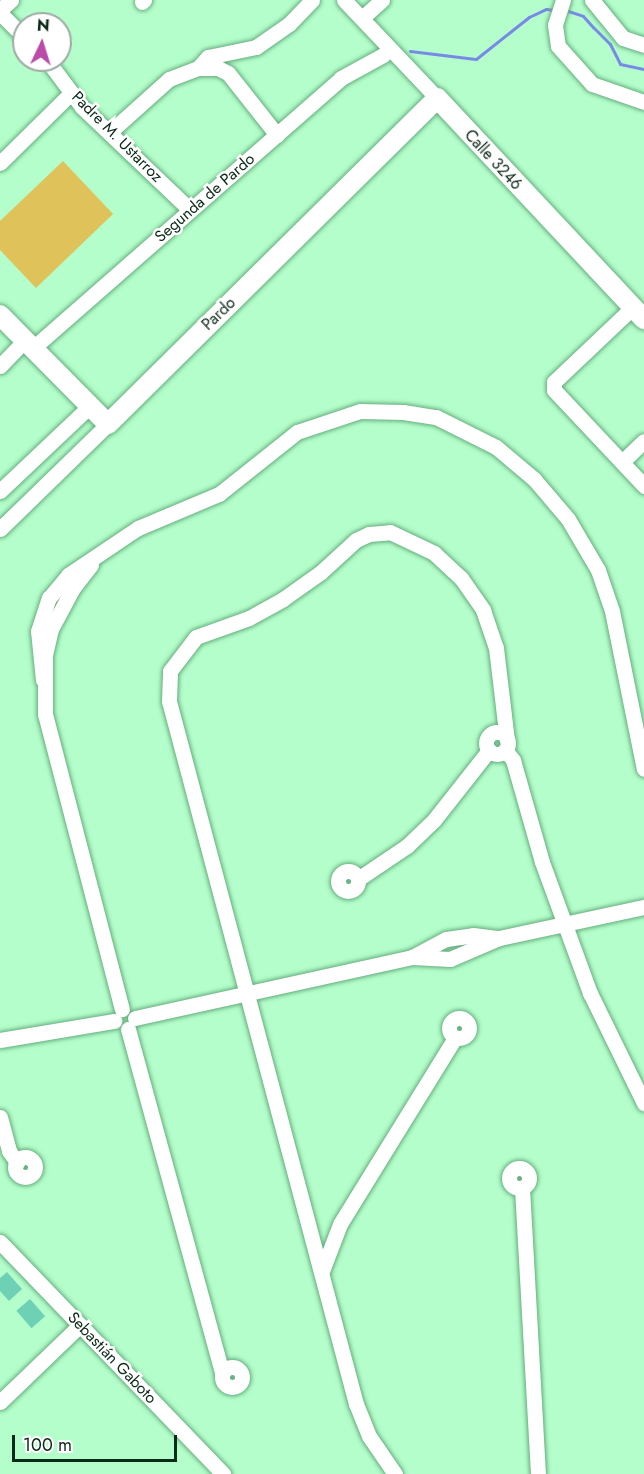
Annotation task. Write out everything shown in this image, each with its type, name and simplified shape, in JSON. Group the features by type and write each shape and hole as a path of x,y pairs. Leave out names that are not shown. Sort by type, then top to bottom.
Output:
{"main road":[{"name":"Calle 3246","path":"437,98 638,313"},
{"name":"Pardo","path":"108,424 437,98"},
{"path":"0,315 108,424"}],"street":[{"path":"11,0 0,12 12,24"},
{"path":"198,68 208,57 256,47 288,24 312,0"},
{"name":"Calle 3246","path":"344,0 437,98"},
{"path":"362,18 382,0"},
{"path":"592,0 623,38 644,45"},
{"path":"561,7 554,33 558,46 587,81 644,102"},
{"name":"Segunda de Pardo","path":"0,366 190,210 341,78 383,55"},
{"path":"110,132 169,79 198,68 218,68 228,74 277,135"},
{"name":"Padre M. Ustarroz","path":"56,72 71,93 190,210"},
{"path":"3,155 71,93"},
{"path":"638,313 554,382 554,390 644,486"},
{"path":"0,491 90,406"},
{"path":"222,1373 48,733 37,640 68,575 138,528 219,494 283,441 315,424 360,411 382,410 436,417 457,425 496,447 525,471 581,537 598,570 616,626 644,769"},
{"name":"Pardo","path":"0,529 108,424"},
{"path":"622,462 644,441"},
{"path":"395,1474 363,1423 169,701 170,671 182,650 196,637 249,618 283,599 321,572 357,540 369,534 390,532 434,553 468,587 493,634 500,676 506,745 513,760 563,923 590,993 644,1103"},
{"path":"358,879 422,832 488,744 497,710 500,676"},
{"path":"488,744 497,754 506,745"},
{"path":"0,1040 125,1019 412,957 446,939 473,935 499,938 644,907"},
{"path":"322,1271 339,1224 455,1038"},
{"path":"0,1117 9,1151 16,1162"},
{"path":"522,1188 538,1474"},
{"path":"312,1234 339,1224"},
{"name":"Sebastián Gaboto","path":"0,1242 223,1474"},
{"path":"0,1402 80,1325"}],"shaded area":[{"path":"63,161 113,214 36,288 0,250 0,221"}],"building":[{"path":"7,1272 22,1289 9,1301 0,1291 0,1278"},
{"path":"30,1299 45,1316 32,1328 16,1311"}],"waterway":[{"path":"410,51 476,59 529,17 546,9 556,10"},
{"path":"565,10 583,16 610,44 620,64 644,69"}]}
